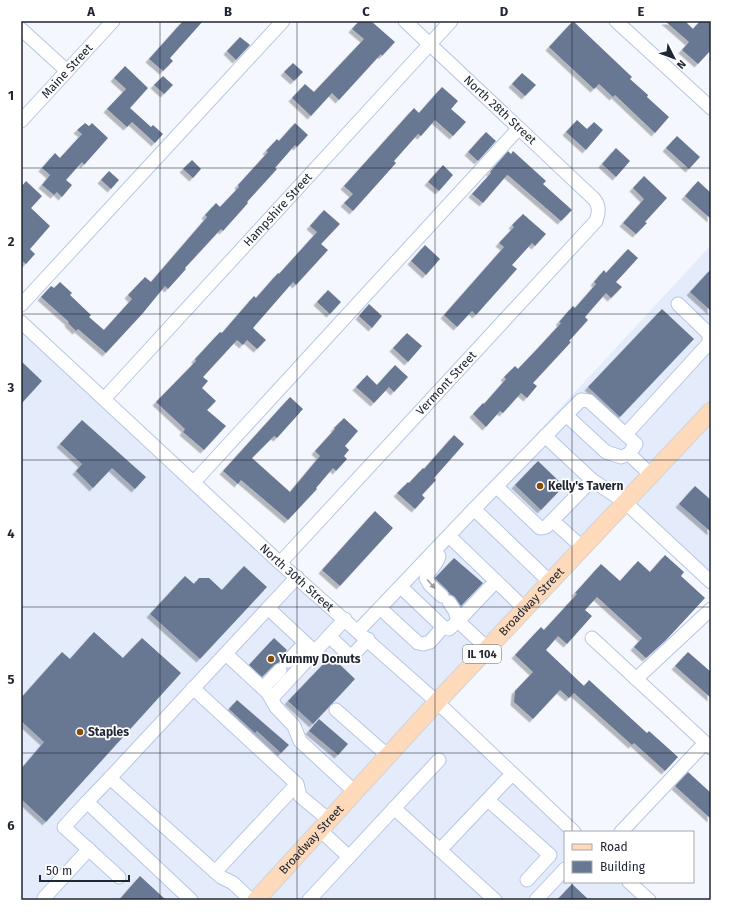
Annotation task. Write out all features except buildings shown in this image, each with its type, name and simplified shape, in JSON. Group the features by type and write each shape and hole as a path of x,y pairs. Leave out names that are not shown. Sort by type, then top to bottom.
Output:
{"main road":[{"name":"Broadway Street","path":"256,900 437,702 711,411"}],"street":[{"name":"Maine Street","path":"21,121 113,21"},
{"path":"21,305 282,21"},
{"name":"North 28th Street","path":"405,21 594,199"},
{"name":"Hampshire Street","path":"104,399 451,21"},
{"path":"617,21 710,104"},
{"path":"21,29 67,71"},
{"path":"194,482 519,128"},
{"name":"Vermont Street","path":"280,563 596,221 598,208 594,199"},
{"path":"626,434 710,344 709,334 678,304"},
{"name":"North 30th Street","path":"21,322 280,563 437,702 573,831"},
{"path":"329,636 351,657 380,608 545,436 566,415 581,400 589,401 636,444 629,454 621,457 606,452 566,415"},
{"path":"545,436 592,480 625,502 711,582"},
{"path":"629,454 652,475"},
{"path":"497,487 540,528 546,527 553,521 592,480"},
{"path":"474,510 550,582"},
{"path":"553,521 583,548"},
{"path":"449,536 525,609"},
{"path":"440,546 438,560 427,573 426,578 430,585 456,611 458,621 488,649"},
{"path":"120,877 64,827 297,577"},
{"path":"401,587 443,627 449,629 496,581"},
{"path":"268,608 310,647"},
{"path":"380,608 418,643 423,644 430,642 443,627"},
{"path":"636,679 711,610"},
{"path":"263,688 284,665 329,636 345,619"},
{"path":"592,638 708,746 622,831"},
{"path":"272,698 310,647"},
{"path":"226,654 272,698 276,707 294,726 300,741 355,792"},
{"path":"193,688 297,784 300,796 325,825 349,857"},
{"path":"336,710 388,756"},
{"path":"309,900 439,760"},
{"path":"440,850 512,774"},
{"path":"110,778 215,872 232,883 251,900"},
{"path":"215,872 297,784"},
{"path":"488,800 550,855 527,880"},
{"path":"87,802 191,900"},
{"path":"394,808 495,900"},
{"path":"44,898 89,849"},
{"path":"536,900 564,870"},
{"path":"630,883 649,900"}],"shaded area":[{"path":"711,245 711,582 625,503 437,702 564,831 564,883 630,883 649,900 21,900 21,322 356,629"}],"place":[{"name":"Kelly's Tavern","path":"540,486"},
{"name":"Yummy Donuts","path":"271,659"},
{"name":"Staples","path":"80,732"}]}
